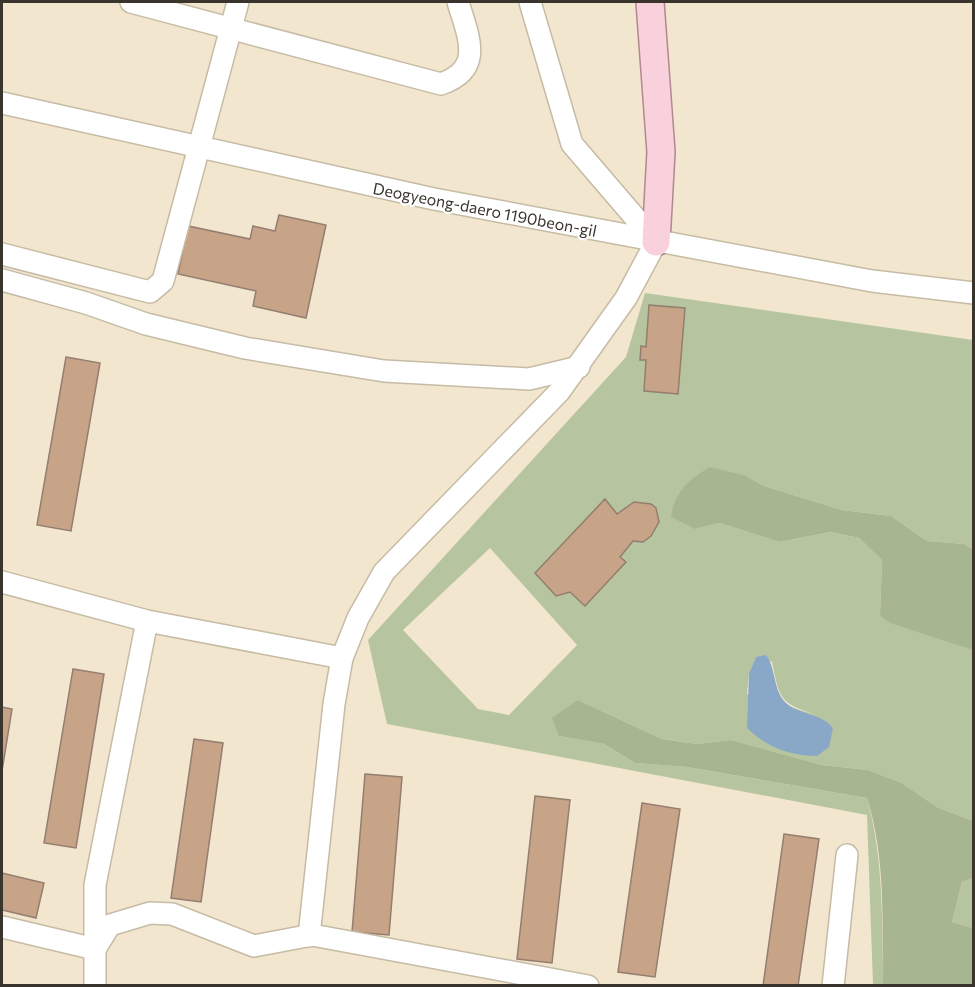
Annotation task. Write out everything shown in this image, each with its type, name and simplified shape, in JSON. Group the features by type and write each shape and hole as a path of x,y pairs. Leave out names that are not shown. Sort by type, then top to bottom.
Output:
{"main road":[{"path":"650,2 661,153 656,242"}],"street":[{"path":"131,2 441,84 457,78 469,63 470,43 458,2"},
{"path":"2,254 150,292 163,281 197,147 238,2"},
{"path":"309,936 334,704 342,658 358,618 384,572 559,392 579,367 626,298 656,242 572,144 530,2"},
{"name":"Deogyeong-daero 1190beon-gil","path":"2,103 372,187 872,281 974,293"},
{"path":"2,280 86,303 146,324 245,348 384,371 529,379 579,367"},
{"path":"2,582 147,621 342,658"},
{"path":"95,986 95,885 147,621"},
{"path":"833,986 847,855"},
{"path":"95,949 110,925 150,913 172,914 254,946 309,936 588,986"},
{"path":"2,927 95,949"}],"green space":[{"path":"645,293 973,340 973,550 965,544 927,541 891,516 842,510 764,486 746,476 695,529 720,523 779,542 831,532 859,538 882,560 880,615 973,650 973,821 937,807 902,783 868,770 822,765 731,740 697,744 662,739 578,700 559,736 604,744 635,763 687,767 867,798 877,844 882,915 883,985 873,985 867,815 387,724 368,640 626,357","holes":["490,548 577,645 509,715 478,709 403,630","756,657 772,662 777,685 784,699 797,708 819,716 747,694 749,673"]},
{"path":"710,467 746,476 764,486 842,510 891,516 927,541 965,544 973,550 973,650 890,623 880,615 882,560 859,538 831,532 779,542 720,523 695,529 671,517 679,494 695,476"},
{"path":"578,700 662,739 697,744 731,740 822,765 868,770 902,783 937,807 973,821 973,878 962,882 952,922 973,928 973,985 883,985 883,914 880,867 867,798 687,767 635,763 604,744 559,736 552,718"},
{"path":"973,878 973,928 952,922 962,882"}],"water":[{"path":"766,655 772,666 778,691 785,702 822,719 833,728 829,747 817,756 779,749 754,735 747,728 749,673 756,657"}],"building":[{"path":"279,215 326,225 306,318 253,306 256,291 178,274 188,226 250,239 253,226 275,231"},
{"path":"649,305 685,308 678,394 644,391 646,360 640,360 641,346 646,347"},
{"path":"66,357 100,363 71,531 37,525"},
{"path":"605,499 617,514 634,502 651,504 656,508 659,522 651,536 643,542 633,541 620,557 626,562 585,606 570,592 556,596 535,573"},
{"path":"73,669 104,674 76,848 44,843"},
{"path":"2,707 12,709 2,771"},
{"path":"194,739 223,743 201,902 171,898"},
{"path":"365,774 402,777 389,935 352,932"},
{"path":"535,796 570,800 552,963 517,959"},
{"path":"642,803 680,809 655,977 618,972"},
{"path":"784,834 819,839 798,986 763,986"},
{"path":"2,873 44,883 36,918 2,910"}]}
